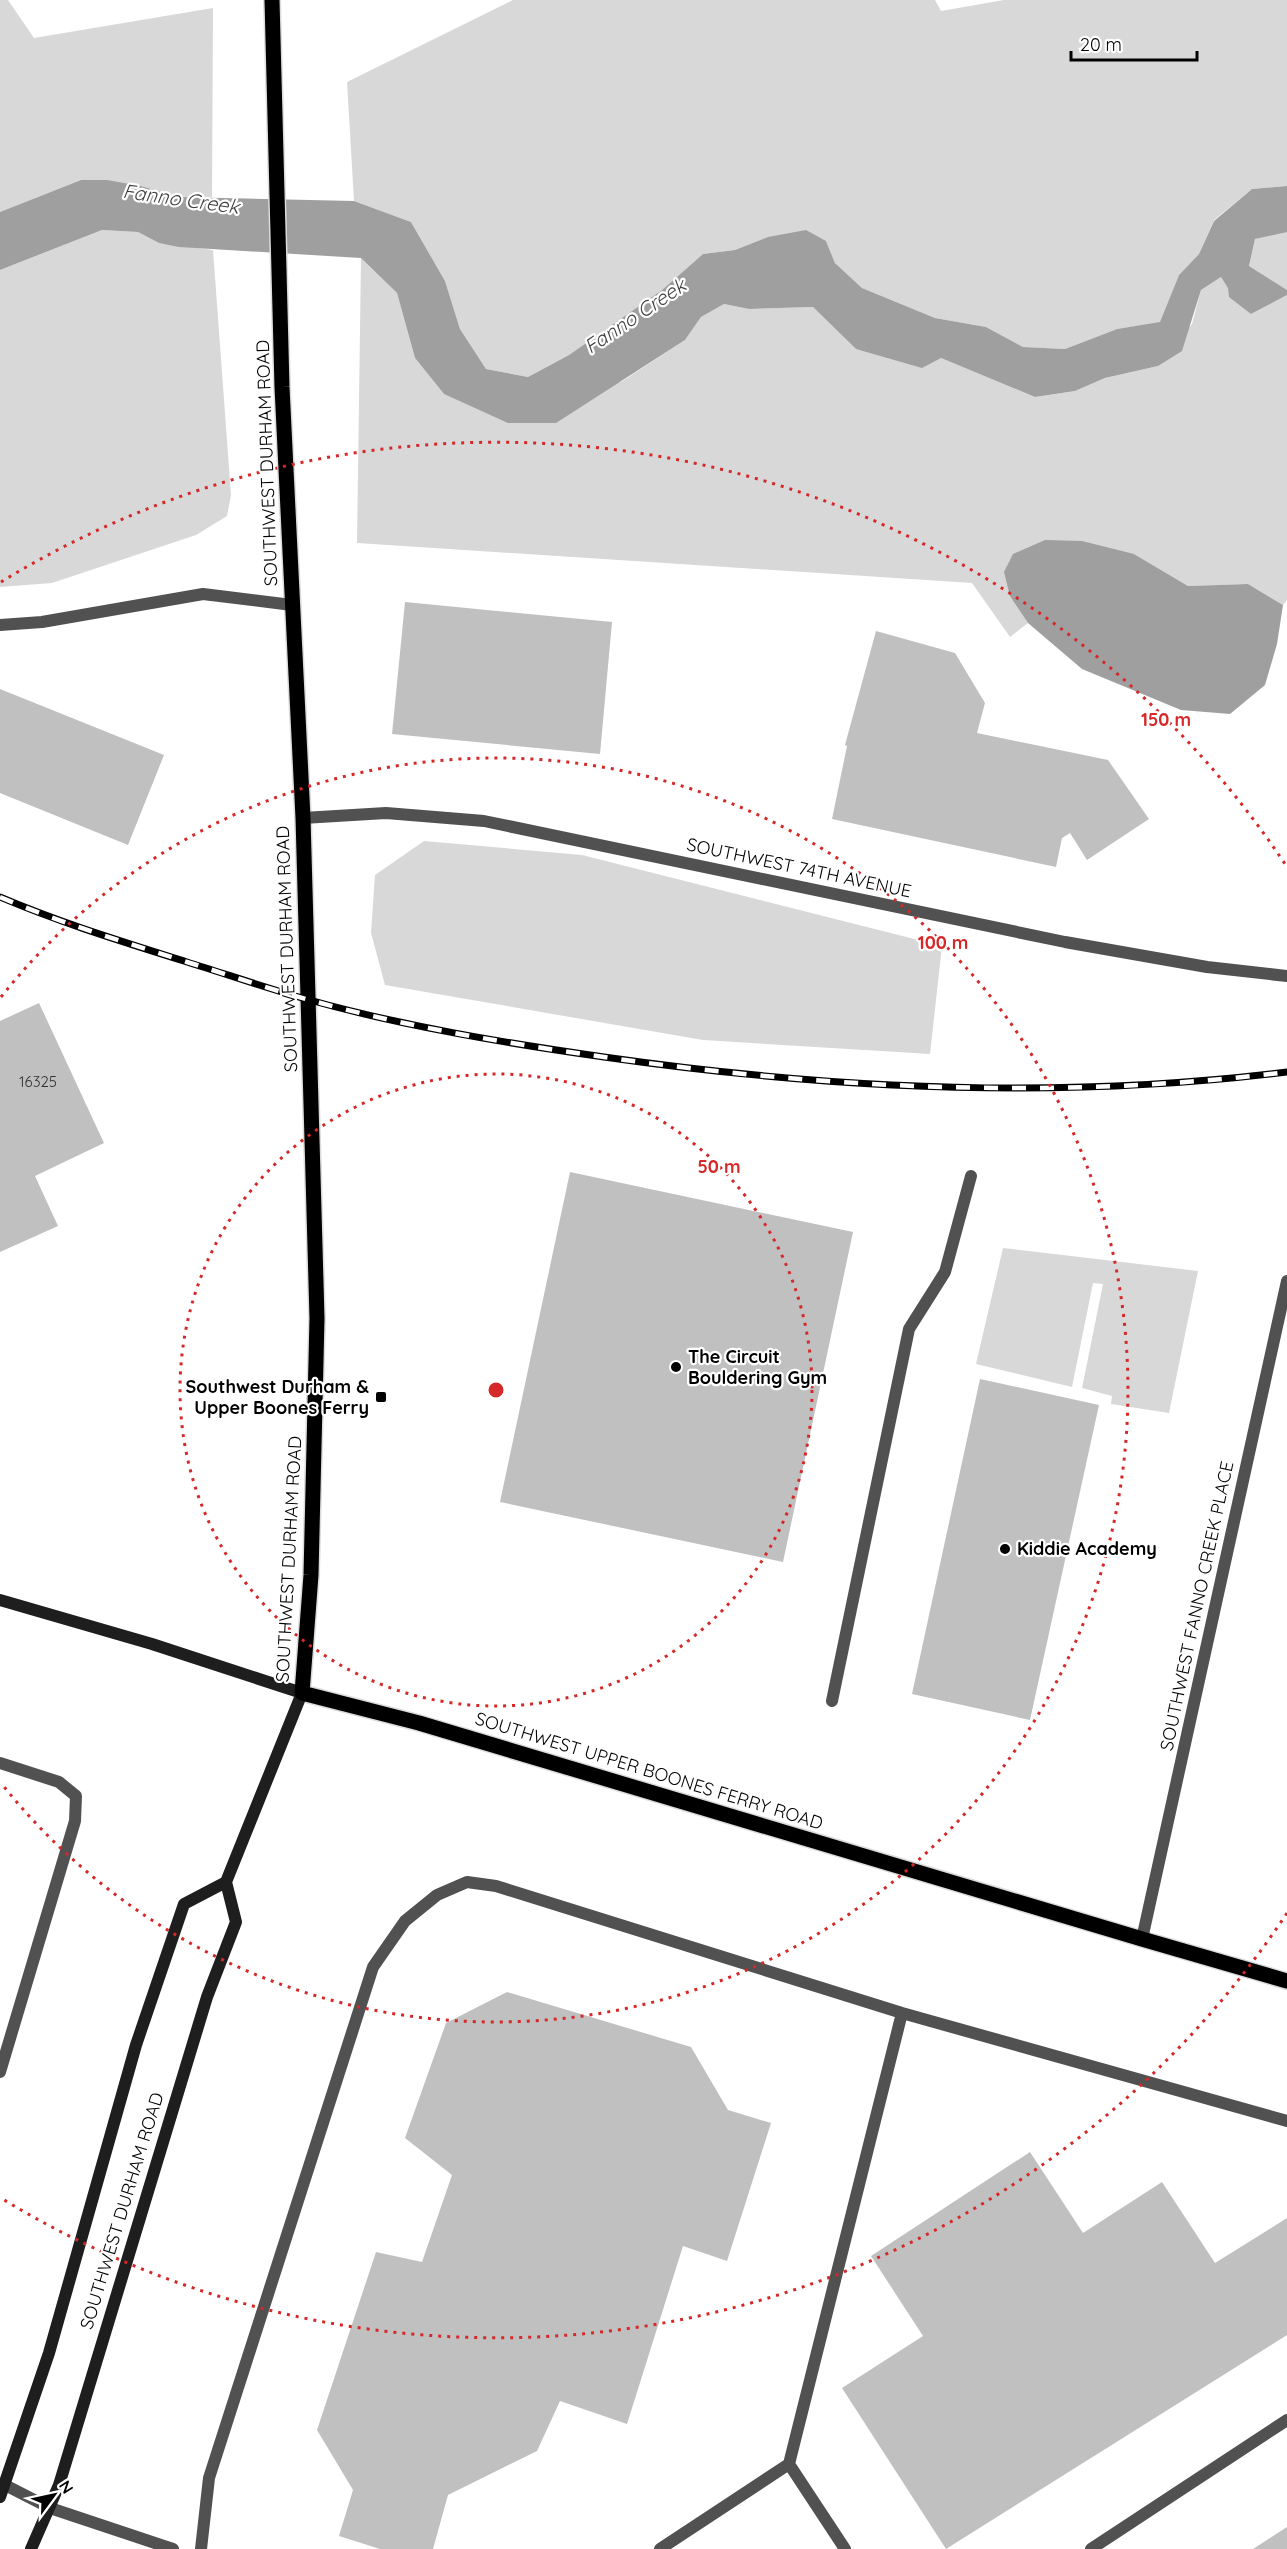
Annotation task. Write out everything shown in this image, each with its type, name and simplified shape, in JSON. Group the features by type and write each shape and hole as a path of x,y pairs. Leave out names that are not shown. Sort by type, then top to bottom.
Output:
{"main road":[{"name":"SOUTHWEST DURHAM ROAD","path":"31,2549 50,2508 75,2438 207,1997 236,1922 226,1882 302,1693 311,1575 317,1318 303,818 282,387 272,0"},
{"name":"SOUTHWEST UPPER BOONES FERRY ROAD","path":"0,1600 152,1644 302,1693 419,1723 1287,1981"},
{"name":"SOUTHWEST DURHAM ROAD","path":"2,2491 49,2353 135,2045 184,1904 226,1882"}],"street":[{"path":"0,625 42,622 203,594 292,605"},
{"name":"SOUTHWEST 74TH AVENUE","path":"303,818 386,813 484,821 1065,942 1207,967 1287,976"},
{"path":"832,1701 909,1329 945,1272 971,1176"},
{"name":"SOUTHWEST FANNO CREEK PLACE","path":"1142,1939 1287,1281"},
{"path":"0,1763 59,1782 76,1796 75,1821 0,2072"},
{"path":"201,2549 209,2478 373,1967 405,1921 437,1895 467,1882 496,1886 902,2013 1287,2121"},
{"path":"660,2549 789,2464 902,2013"},
{"path":"1091,2549 1287,2420"},
{"path":"789,2464 845,2549"},
{"path":"2,2491 173,2549"}],"shaded area":[{"path":"0,0 8,0 34,38 213,8 212,197 179,197 141,186 81,180 0,212"},
{"path":"513,0 935,0 941,11 1004,0 1287,0 1287,186 1252,189 1214,220 1199,254 1179,275 1160,323 1117,329 1065,349 1023,347 986,327 935,318 862,288 835,263 826,241 768,237 735,250 703,254 662,290 569,355 528,377 486,369 460,329 445,281 411,222 354,201 347,82"},
{"path":"102,230 138,232 159,243 213,250 231,495 227,516 196,535 52,583 0,587 0,270"},
{"path":"1287,232 1287,290 1249,266 1255,239"},
{"path":"361,258 397,293 415,358 444,394 621,382 685,340 701,317 724,304 749,309 813,307 856,349 941,358 1035,397 1075,391 1105,378 1158,366 1192,324 1201,290 1221,277 1251,314 1287,295 1287,600 1283,605 1248,584 1188,586 1134,554 1011,596 1028,623 1010,637 972,583 357,543"},
{"path":"424,841 582,855 942,946 930,1054 703,1040 385,985 371,933 375,875"},
{"path":"1003,1248 1198,1271 1169,1413 1111,1404 1112,1396 1082,1388 1103,1284 1093,1283 1072,1387 976,1364"}],"water":[{"name":"Fanno Creek","path":"81,180 107,180 141,186 179,197 354,201 411,222 445,281 460,329 486,369 528,377 569,355 662,290 703,254 735,250 768,237 806,230 826,241 835,263 862,288 935,318 986,327 1023,347 1065,349 1117,329 1160,322 1179,275 1199,254 1214,221 1252,189 1287,186 1287,232 1255,239 1249,266 1287,290 1287,295 1251,314 1229,297 1228,288 1221,277 1201,290 1182,351 1158,366 1105,378 1075,391 1035,397 941,358 922,368 856,349 813,307 749,309 724,304 701,317 685,340 556,423 508,423 444,394 415,358 397,293 361,258 179,247 159,243 138,232 102,230 0,270 0,212"},
{"path":"1045,540 1082,541 1134,554 1188,586 1248,584 1283,605 1277,644 1265,685 1230,714 1181,710 1082,669 1028,623 1010,596 1004,572 1013,554"}],"building":[{"path":"405,602 612,622 600,754 392,734"},
{"path":"876,631 955,653 985,703 977,733 1108,760 1149,819 1087,860 1070,833 1062,838 1056,867 832,819 847,746 845,745"},
{"path":"0,689 164,755 128,845 0,793"},
{"path":"39,1003 104,1143 35,1176 58,1226 0,1252 0,1021"},
{"name":"The Circuit Bouldering Gym","path":"570,1172 853,1232 783,1562 500,1502"},
{"name":"Kiddie Academy","path":"980,1379 1099,1405 1030,1720 912,1694"},
{"path":"507,1992 691,2047 728,2110 771,2123 727,2261 683,2246 627,2424 560,2401 537,2451 448,2495 433,2549 380,2549 339,2536 353,2490 317,2430 376,2252 422,2262 452,2175 405,2138 446,2023"},
{"path":"1030,2152 1083,2233 1162,2182 1215,2263 1287,2218 1287,2335 946,2549 842,2388 923,2336 871,2256"},
{"path":"1287,2527 1287,2549 1253,2549"}],"railway":[{"path":"0,897 116,940 342,1009 454,1033 604,1057 774,1077 945,1087 1117,1086 1202,1081 1287,1072"}],"place":[{"name":"The Circuit Bouldering Gym","path":"676,1367"},
{"name":"Southwest Durham & Upper Boones Ferry","path":"381,1397"},
{"name":"Kiddie Academy","path":"1005,1549"}]}
